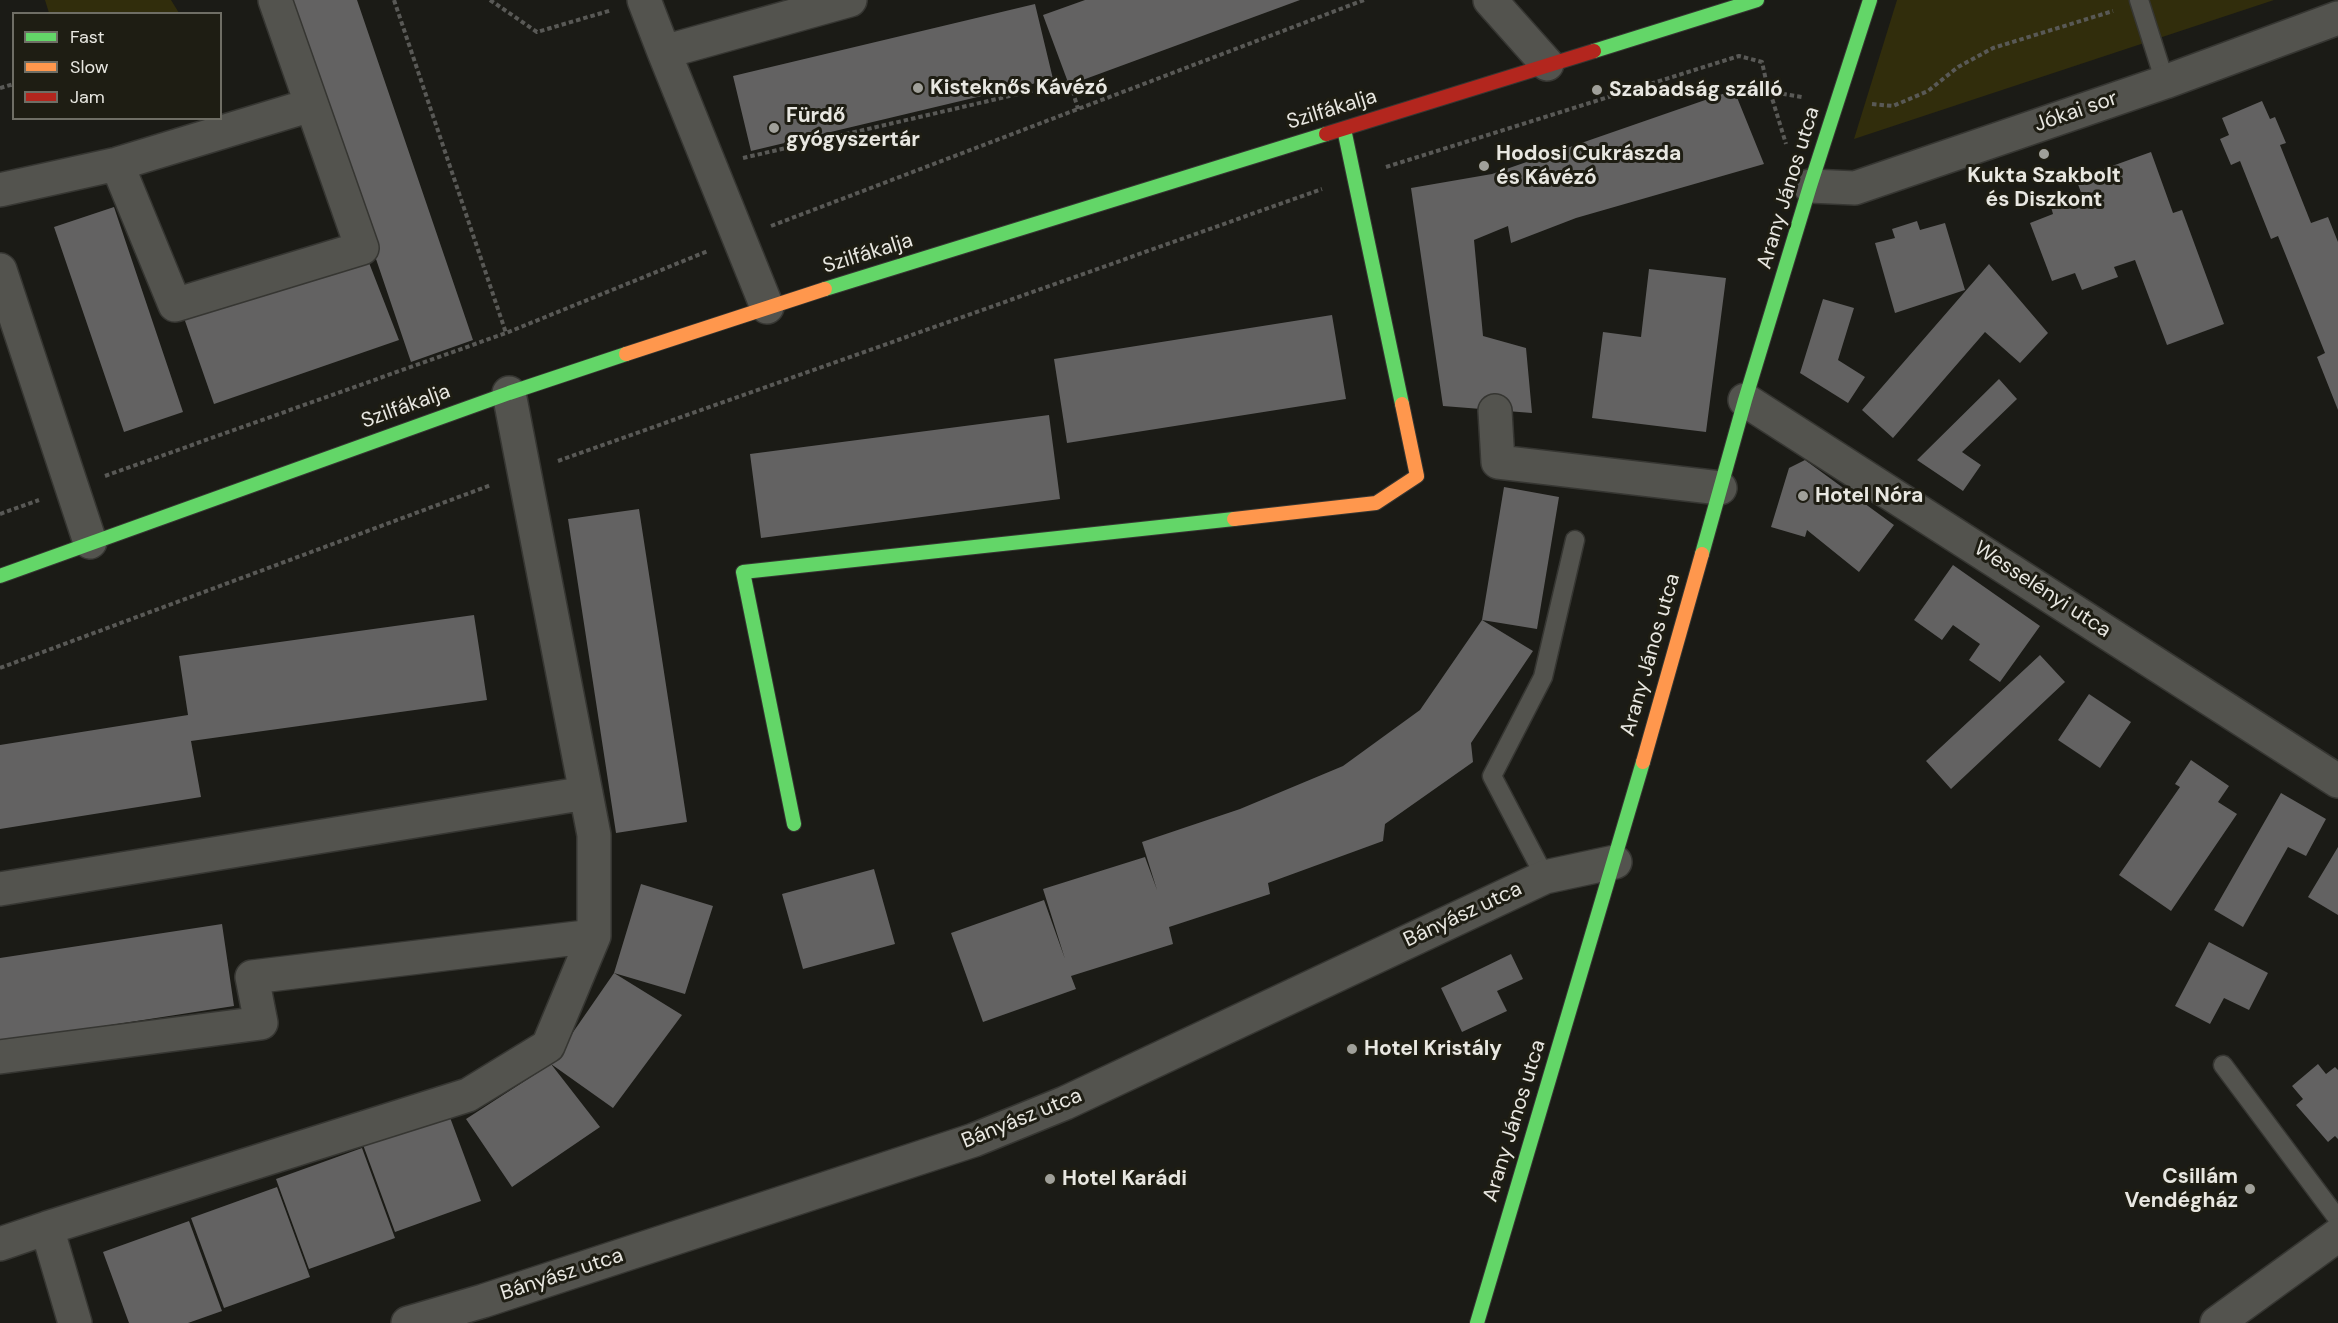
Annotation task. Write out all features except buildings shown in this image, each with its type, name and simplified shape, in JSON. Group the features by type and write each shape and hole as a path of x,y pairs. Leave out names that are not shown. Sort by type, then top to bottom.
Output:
{"street":[{"path":"117,164 175,304 362,248 275,0"},
{"path":"644,0 738,239 768,307"},
{"path":"664,52 850,0"},
{"path":"1490,0 1547,64"},
{"name":"Szilfákalja","path":"0,576 509,393 768,307 1757,0"},
{"name":"Arany János utca","path":"1477,1323 1615,862 1745,399 1870,0"},
{"name":"Jókai sor","path":"1810,186 1855,188 2165,82 2338,18"},
{"path":"0,190 117,164 311,105"},
{"path":"794,824 743,572 1376,503 1417,476 1344,129"},
{"path":"0,270 90,542"},
{"path":"0,1244 468,1095 548,1046 594,936 594,835 509,393"},
{"name":"Wesselényi utca","path":"1745,399 2338,781"},
{"path":"1495,411 1498,462 1720,489"},
{"path":"0,889 586,793"},
{"name":"Bányász utca","path":"408,1323 483,1301 974,1140 1065,1103 1545,877 1615,862"},
{"path":"0,1057 261,1023 252,977 594,936"},
{"path":"47,1228 75,1323"},
{"path":"2217,1323 2254,1313 2338,1235"}],"lane":[{"path":"2139,2 2165,82"},
{"path":"1545,877 1492,776 1543,677 1575,540"},
{"path":"2223,1065 2338,1219"}],"path":[{"path":"394,0 506,333"},
{"path":"490,0 537,32 644,0"},
{"path":"0,514 506,333 738,239 1364,0"},
{"path":"0,668 525,473 1355,177 1739,56 1762,62 1767,85 1785,94 1893,106 1928,91 1958,67 1993,48 2139,2"},
{"path":"711,166 1070,82 1078,108"}],"shaded area":[{"path":"45,0 171,0 178,12 49,12"},
{"path":"1897,0 2274,0 1854,139"}],"traffic: fast":[{"path":"1594,51 1757,0"},
{"path":"1702,554 1745,400 1870,0"},
{"path":"1344,129 1402,404"},
{"path":"825,289 1326,134"},
{"path":"0,576 509,393 626,354"},
{"path":"794,824 743,572 1234,519"},
{"path":"1477,1323 1643,762"}],"traffic: slow":[{"path":"626,354 825,289"},
{"path":"1234,519 1376,503 1417,476 1402,404"},
{"path":"1643,762 1702,554"}],"traffic: jam":[{"path":"1326,134 1594,51"}],"place":[{"name":"Kisteknős Kávézó","path":"918,88"},
{"name":"Szabadság szálló","path":"1597,90"},
{"name":"Fürdő gyógyszertár","path":"774,128"},
{"name":"Kukta Szakbolt és Diszkont","path":"2044,154"},
{"name":"Hodosi Cukrászda és Kávézó","path":"1484,166"},
{"name":"Hotel Nóra","path":"1803,496"},
{"name":"Hotel Kristály","path":"1352,1049"},
{"name":"Hotel Karádi","path":"1050,1179"},
{"name":"Csillám Vendégház","path":"2250,1189"}]}
